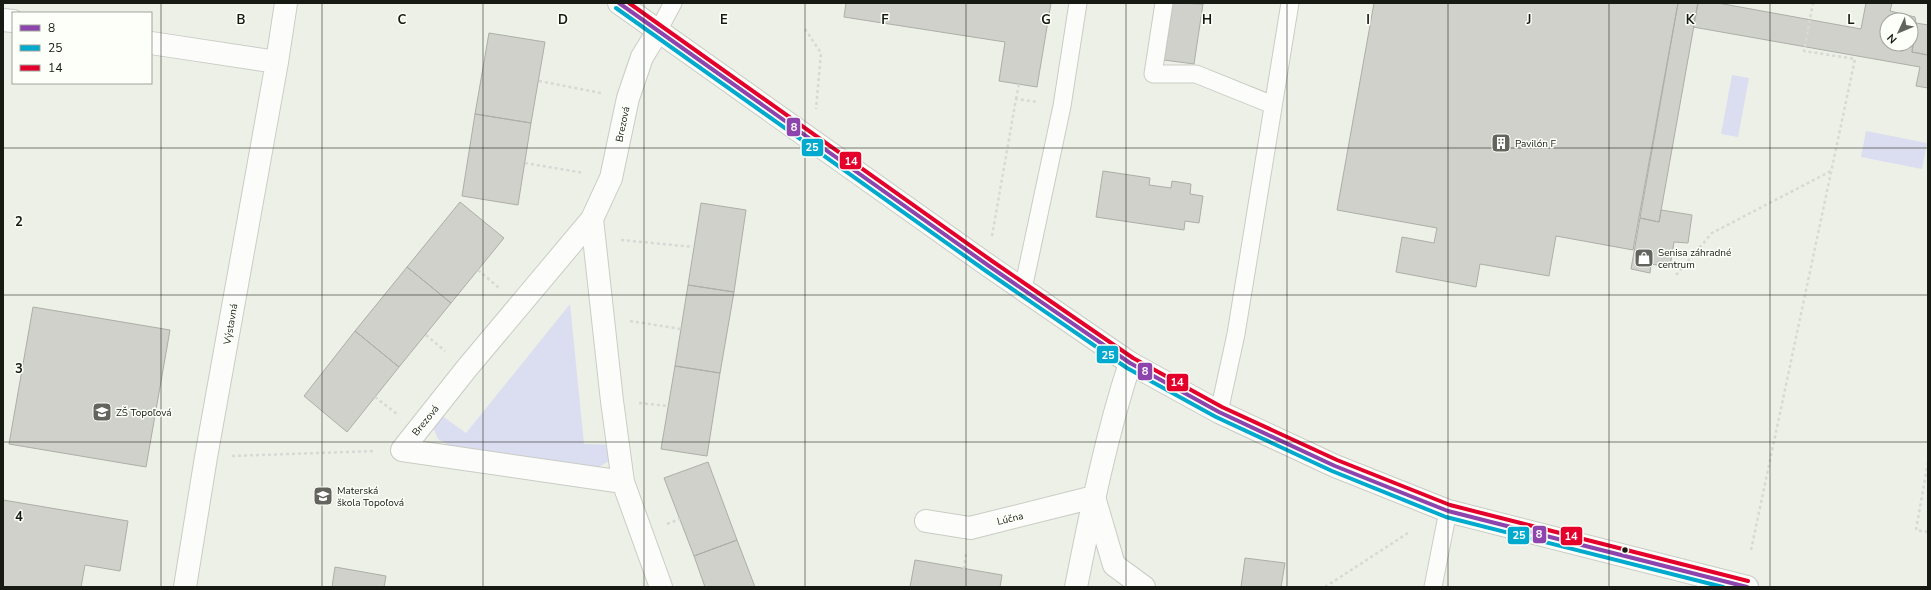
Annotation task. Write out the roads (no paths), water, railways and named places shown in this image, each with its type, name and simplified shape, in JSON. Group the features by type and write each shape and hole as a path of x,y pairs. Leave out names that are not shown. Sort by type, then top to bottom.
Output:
{"street":[{"name":"Výstavná","path":"185,587 206,457 277,62 286,3"},
{"path":"619,3 1130,363 1219,412 1335,466 1448,510 1747,587"},
{"name":"Brezová","path":"623,482 402,450 472,362 592,228 611,178 628,98 642,58 658,31"},
{"path":"152,43 277,62"},
{"path":"592,228 623,482 661,587"},
{"path":"1076,587 1094,497 1119,396 1130,363"},
{"path":"1094,497 1114,565 1144,587"},
{"name":"Lúčna","path":"926,521 970,528 1094,497"}],"lane":[{"path":"658,31 673,3"},
{"path":"1023,289 1062,106 1078,3"},
{"path":"1164,3 1153,74 1196,74 1273,105"},
{"path":"1219,412 1236,334 1290,3"},
{"path":"1433,587 1448,510"}],"place":[{"name":"Pavilón F","path":"1501,143"},
{"name":"Senisa záhradné centrum","path":"1644,258"},
{"name":"ZŠ Topoľová","path":"102,412"},
{"name":"Materská škola Topoľová","path":"323,496"}]}
